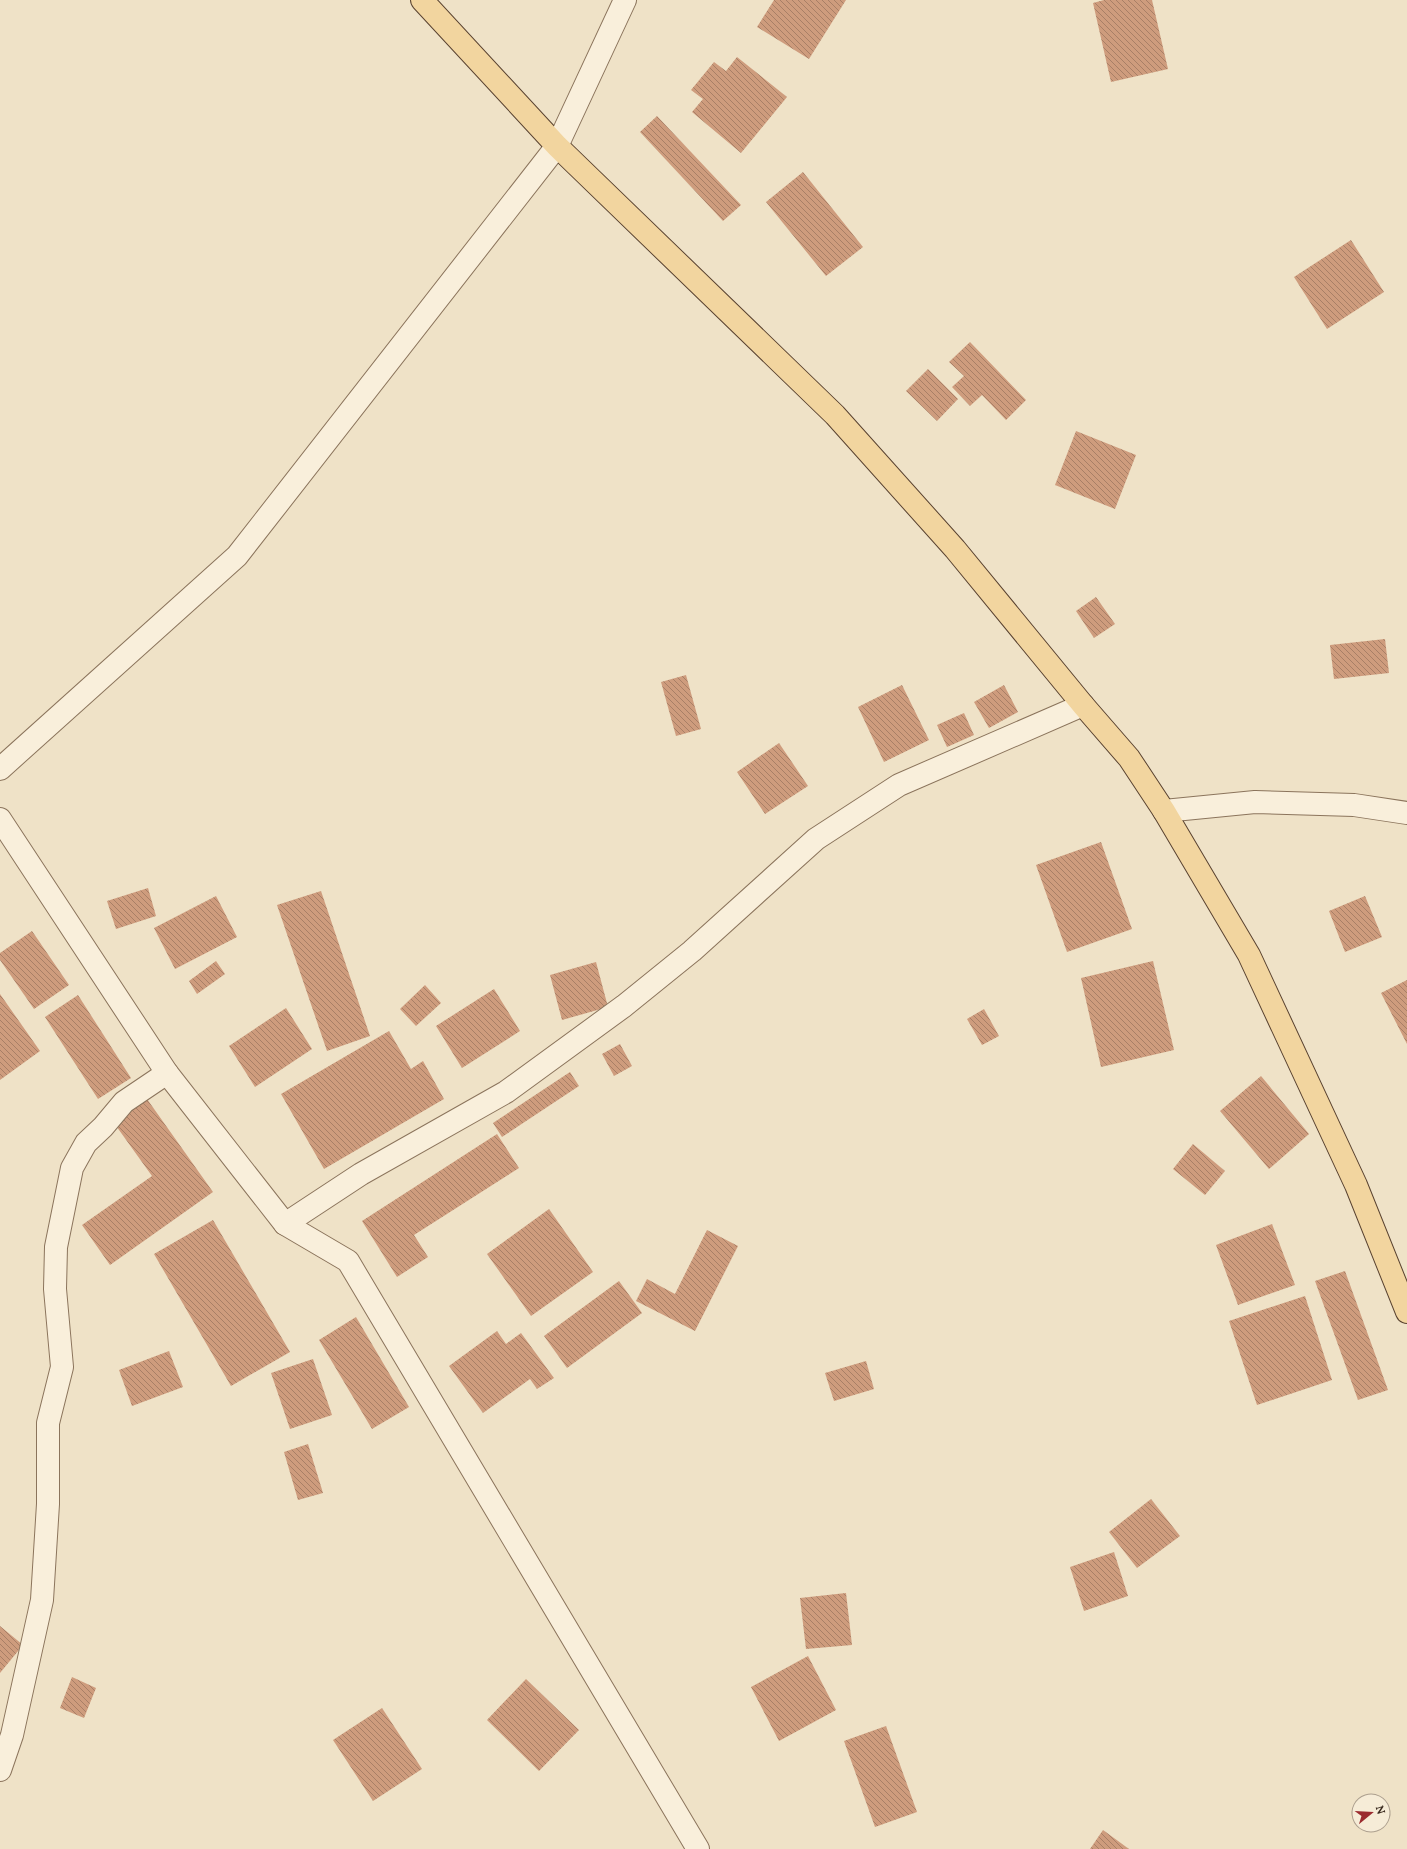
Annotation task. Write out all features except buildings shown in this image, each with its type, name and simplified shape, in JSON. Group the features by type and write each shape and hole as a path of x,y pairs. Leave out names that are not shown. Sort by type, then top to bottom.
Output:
{"main road":[{"path":"422,0 557,146 834,415 955,549 1128,758 1164,811 1249,955 1356,1185 1407,1312"}],"street":[{"path":"0,770 237,556 557,146 625,0"},
{"path":"285,1224 361,1174 506,1092 624,1006 692,951 816,839 899,785 1083,705"},
{"path":"1164,811 1255,802 1354,805 1407,813"},
{"path":"0,819 167,1074 285,1224 348,1261 698,1849"},
{"path":"0,1770 12,1735 42,1600 48,1504 48,1423 62,1367 55,1289 56,1247 72,1168 86,1143 103,1127 124,1102 167,1074"}]}
